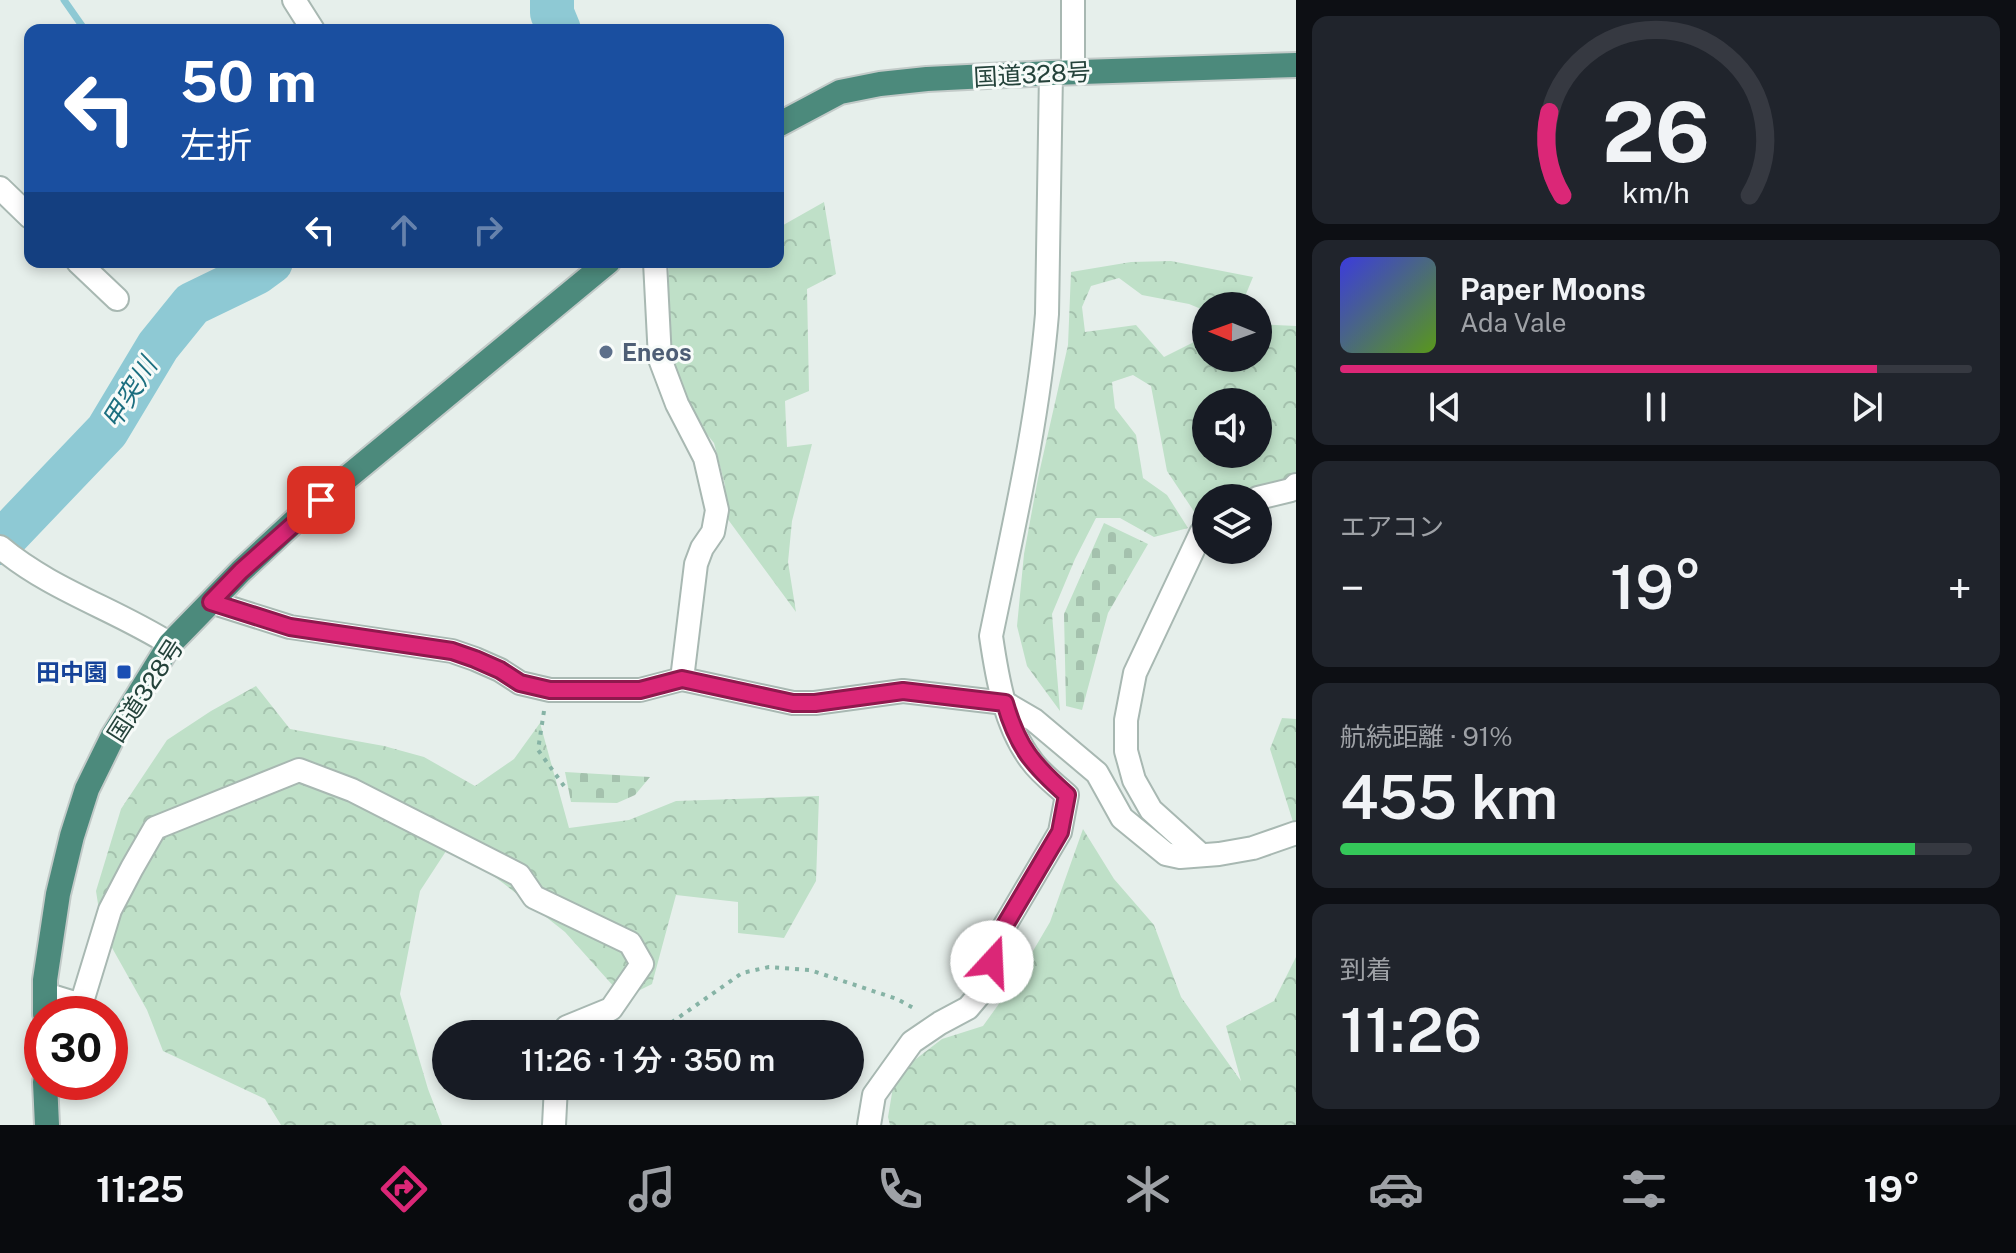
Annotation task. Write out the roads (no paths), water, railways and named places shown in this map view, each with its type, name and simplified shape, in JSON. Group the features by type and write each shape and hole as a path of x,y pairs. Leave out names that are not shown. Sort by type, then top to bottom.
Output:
{"highway":[{"name":"国道328号","path":"784,122 840,92 880,84 927,79 1296,65"},
{"name":"国道328号","path":"45,996 58,894 87,789 113,736 170,644 297,519 601,268"},
{"path":"46,1100 47,1125"}],"street":[{"path":"294,0 309,24"},
{"path":"869,1125 874,1095 912,1042 968,1008 985,988 998,937 1060,832 1067,795 1031,761 1016,737 994,661 991,636 1044,354 1062,73 1073,0"},
{"path":"0,188 24,211"},
{"path":"84,268 117,299"},
{"path":"655,268 660,359 677,404 705,458 717,510 713,532 696,564 682,679"},
{"path":"1272,495 1291,490 1296,485"},
{"path":"6,552 49,582 143,627 170,644"},
{"path":"1192,552 1135,673 1126,720 1126,751 1134,780 1151,810 1201,855"},
{"path":"211,602 290,627 452,651 488,664 520,683 547,689 640,690 682,679 793,703 903,691 1005,703 1034,720 1097,773 1122,818 1166,854 1180,857 1253,848 1296,833"},
{"path":"84,996 110,910 155,828 299,770 352,790 519,875 534,897 630,943 642,964 611,1009 584,1020"},
{"path":"554,1125 555,1100"}],"waterway":[{"path":"64,0 81,24"},
{"name":"甲突川","path":"552,0 552,13 557,24"},
{"path":"252,268 256,273"},
{"name":"甲突川","path":"0,543 107,431 158,346 192,304 263,268"}],"place":[{"name":"Eneos","path":"606,352"},
{"name":"田中園","path":"124,672"}]}
